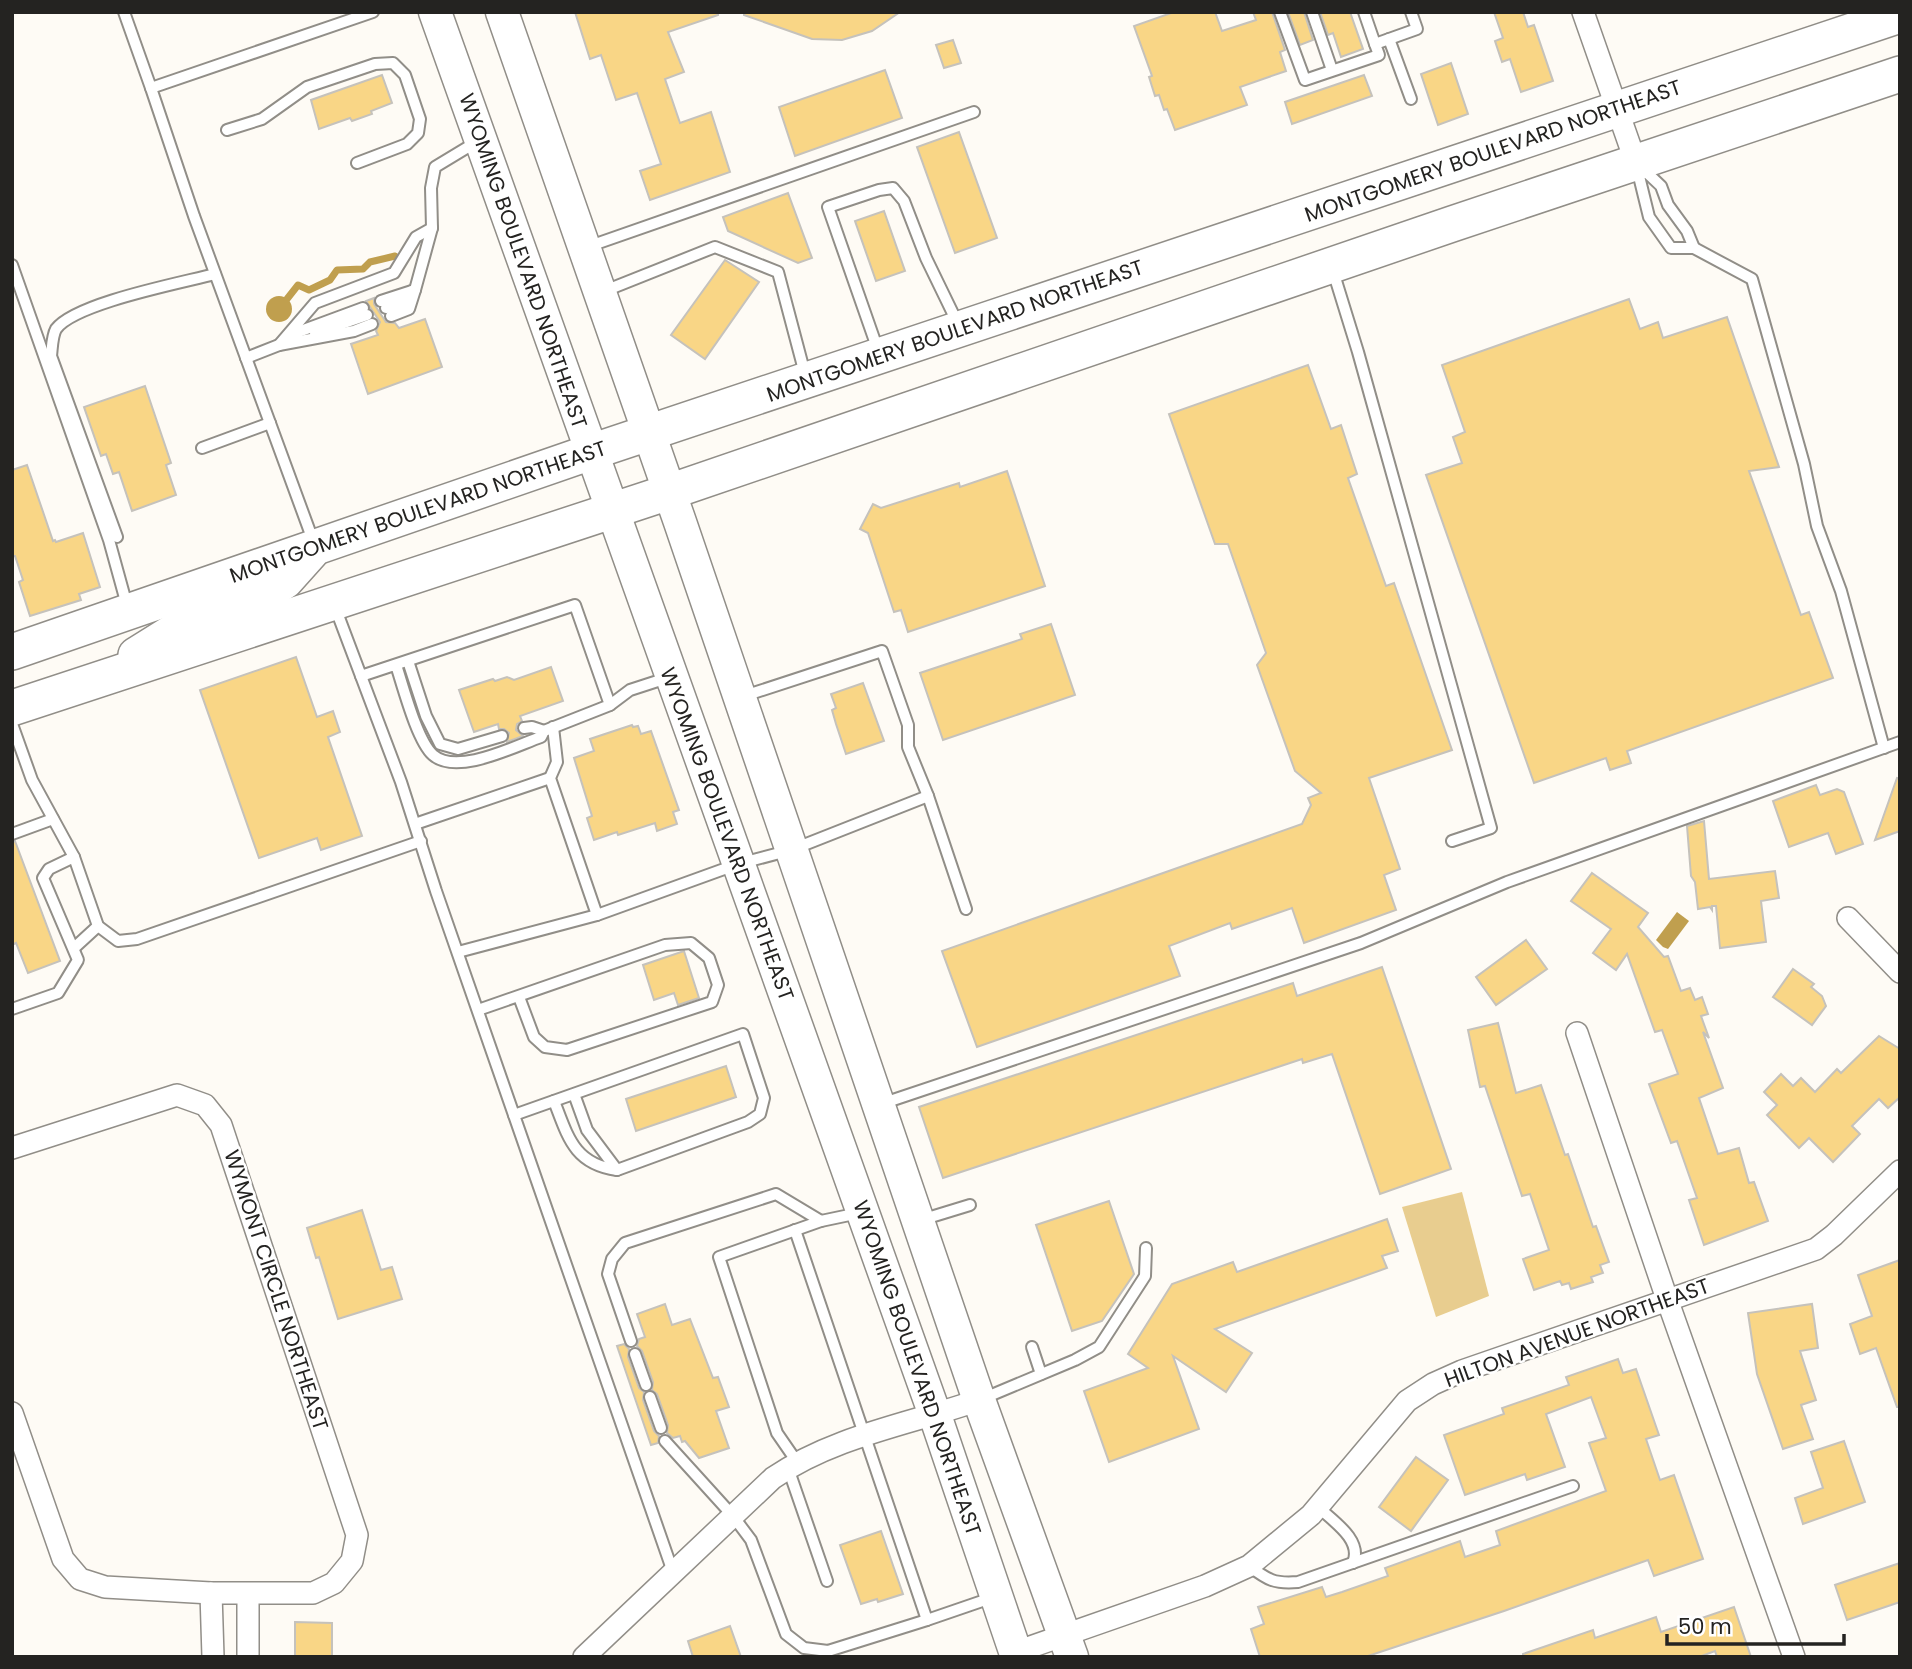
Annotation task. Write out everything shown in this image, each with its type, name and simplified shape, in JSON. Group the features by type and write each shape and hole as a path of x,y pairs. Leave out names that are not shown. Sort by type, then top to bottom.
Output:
{"main road":[{"name":"WYOMING BOULEVARD NORTHEAST","path":"435,12 1017,1654"},
{"path":"502,12 979,1400 1068,1646"},
{"name":"MONTGOMERY BOULEVARD NORTHEAST","path":"12,652 960,328 1900,15"},
{"path":"12,708 669,492 1900,74"},
{"path":"92,683 192,620 264,595 285,581 315,547"}],"street":[{"path":"1583,12 1636,163"},
{"path":"1848,918 1900,972"},
{"path":"1577,1033 1667,1299 1794,1657"},
{"name":"WYMONT CIRCLE NORTHEAST","path":"12,1148 177,1095 205,1105 220,1125 357,1535 352,1561 334,1583 313,1593 211,1593 105,1587 79,1580 63,1559 12,1413"},
{"name":"HILTON AVENUE NORTHEAST","path":"1017,1654 1068,1646 1249,1566 1284,1540 1318,1507 1406,1401 1433,1384 1462,1371 1815,1249 1834,1235 1900,1171"},
{"path":"584,1657 773,1478 827,1447 979,1400"},
{"path":"211,1593 213,1657"},
{"path":"248,1594 248,1657"}],"lane":[{"path":"124,12 215,274 315,547"},
{"path":"151,88 373,12"},
{"path":"1280,12 1305,80 1379,55 1364,12"},
{"path":"1312,12 1332,70"},
{"path":"1375,44 1417,29 1411,12"},
{"path":"1389,39 1411,99"},
{"path":"227,130 262,119 307,88 375,64 393,63 405,75 420,119 418,132 407,144 357,163"},
{"path":"584,247 974,111"},
{"path":"414,291 386,308 409,309 432,228 431,188 435,167 480,140"},
{"path":"1636,163 1649,217 1671,248 1694,248 1752,279 1804,464 1817,526 1841,591 1884,748"},
{"path":"1636,163 1661,186 1668,205 1687,231 1694,248"},
{"path":"880,356 828,207 893,188 905,201 926,258 960,328"},
{"path":"283,341 315,303 394,273 416,237 432,228"},
{"path":"600,293 715,247 778,272 807,380"},
{"path":"12,265 109,540 129,611"},
{"path":"1331,266 1358,352 1491,828 1452,841"},
{"path":"117,537 51,356 55,331 64,322 89,307 215,274"},
{"path":"246,358 283,341 367,316 354,331 283,341"},
{"path":"202,449 270,423"},
{"path":"334,604 421,841 673,1573"},
{"path":"361,677 575,605 610,705"},
{"path":"739,697 882,651 908,725 908,747 928,796 966,909"},
{"path":"408,661 426,716 440,744 458,750 502,736"},
{"path":"396,665 419,732 433,755 452,763 476,760 541,737 548,729 610,705 630,690 671,677"},
{"path":"12,723 32,780 74,857 98,926 118,941 137,939 421,841"},
{"path":"524,728 548,729"},
{"path":"548,729 557,762 550,778 597,915"},
{"path":"879,1105 1361,943 1507,882 1900,742"},
{"path":"415,824 550,778"},
{"path":"458,952 597,915 738,864 791,850 928,796"},
{"path":"12,834 53,819"},
{"path":"12,1009 58,993 78,960 43,877 49,869 74,857"},
{"path":"74,948 98,926"},
{"path":"478,1010 665,945 691,943 709,958 718,985 712,1002 567,1049 545,1047 534,1037 519,997"},
{"path":"514,1115 743,1034 764,1098 760,1114 748,1122 617,1170 600,1168 585,1160 573,1146 554,1101"},
{"path":"574,1094 587,1130 617,1170"},
{"path":"631,1341 608,1274 612,1259 625,1243 776,1194 821,1221"},
{"path":"918,1221 970,1205"},
{"path":"827,1581 793,1465 777,1433 719,1257 821,1221 862,1212"},
{"path":"795,1230 927,1620"},
{"path":"979,1400 1099,1347 1145,1276 1146,1248"},
{"path":"1032,1348 1041,1374"},
{"path":"635,1354 646,1385"},
{"path":"650,1397 661,1429"},
{"path":"665,1441 733,1516 751,1540 786,1634 804,1648 828,1651 997,1597"},
{"path":"1249,1566 1271,1581 1280,1584 1298,1583 1573,1486"},
{"path":"1318,1507 1352,1539 1355,1558 1353,1563"}],"shaded area":[{"path":"279,296 288,300 292,309 288,318 279,322 270,318 266,309 270,300"},
{"path":"1677,912 1689,921 1668,949 1656,940"},
{"path":"1462,1192 1489,1296 1436,1317 1402,1207"}],"building":[{"path":"575,12 718,12 718,15 668,32 684,72 665,79 680,123 711,112 730,172 650,200 640,171 661,164 637,93 616,100 601,55 590,59"},
{"path":"744,12 900,12 872,31 842,40 812,39 744,15"},
{"path":"1174,12 1215,12 1222,31 1256,20 1253,12 1272,12 1285,50 1280,52 1286,71 1240,87 1247,105 1175,130 1159,95 1155,96 1149,77 1152,76 1134,26"},
{"path":"1288,12 1304,12 1313,40 1300,45"},
{"path":"1320,12 1350,12 1363,49 1341,57 1333,33 1328,35"},
{"path":"1494,12 1523,12 1528,27 1534,25 1553,81 1521,92 1510,59 1502,62 1495,41 1503,38"},
{"path":"953,40 961,63 944,68 936,45"},
{"path":"1451,63 1468,114 1438,125 1421,74"},
{"path":"885,70 902,118 795,156 779,107"},
{"path":"382,75 392,103 371,111 372,114 352,121 350,118 319,129 311,100"},
{"path":"1364,75 1372,96 1292,124 1285,102"},
{"path":"959,132 997,238 955,253 917,147"},
{"path":"788,193 812,258 798,263 728,231 723,217"},
{"path":"884,211 905,271 876,281 855,221"},
{"path":"725,260 759,282 705,359 671,335"},
{"path":"374,298 374,304 386,322 395,323 399,328 425,319 442,367 368,394 351,344 378,335 376,331 380,322 366,301"},
{"path":"1629,299 1640,329 1658,322 1663,338 1727,317 1779,467 1749,471 1801,615 1809,612 1833,678 1627,751 1631,763 1610,770 1606,758 1534,783 1426,475 1462,463 1453,437 1465,432 1442,365"},
{"path":"1308,365 1331,429 1341,425 1357,474 1348,478 1386,586 1394,583 1452,750 1369,778 1400,869 1384,875 1396,910 1304,943 1292,908 1232,929 1230,923 1169,946 1180,976 977,1047 942,951 1302,824 1311,805 1308,798 1321,793 1295,771 1257,665 1266,653 1228,544 1215,544 1169,414"},
{"path":"145,386 171,463 166,465 176,495 132,511 119,472 113,474 106,454 101,456 84,407"},
{"path":"27,465 53,541 83,533 100,587 79,594 81,600 30,616 19,582 23,580 15,556 12,556 12,470"},
{"path":"1007,471 1045,586 908,632 901,610 894,612 868,533 860,529 873,504 881,508 959,483 960,487"},
{"path":"1051,624 1075,695 943,740 920,673 1022,639 1020,634"},
{"path":"296,657 317,717 333,711 340,732 328,737 362,836 321,850 317,838 259,858 200,690"},
{"path":"551,667 563,701 520,716 522,721 517,724 516,730 523,736 507,742 509,733 499,729 498,724 474,732 459,690 493,679 495,681 507,677 514,680"},
{"path":"863,683 884,741 846,754 832,710 836,708 831,694"},
{"path":"632,725 638,726 641,734 651,731 679,810 673,812 677,824 657,831 655,823 594,840 587,818 592,816 574,758 594,751 590,739"},
{"path":"1897,778 1900,779 1900,831 1875,840"},
{"path":"1816,785 1820,795 1837,789 1844,792 1863,844 1836,854 1828,833 1789,847 1773,801"},
{"path":"1704,821 1709,879 1775,871 1779,898 1761,901 1766,942 1720,948 1716,906 1712,906 1712,910 1710,907 1698,909 1695,882 1691,876 1687,826"},
{"path":"15,841 60,961 28,973 16,943 12,945 12,842"},
{"path":"1592,873 1648,913 1638,927 1664,957 1668,956 1681,991 1690,988 1695,1000 1702,997 1708,1014 1701,1016 1709,1038 1703,1032 1723,1088 1699,1098 1718,1154 1739,1148 1749,1183 1754,1182 1768,1221 1704,1245 1689,1200 1697,1198 1677,1141 1671,1143 1649,1084 1678,1074 1662,1030 1655,1032 1627,954 1616,970 1593,953 1611,929 1571,901"},
{"path":"1526,940 1547,969 1496,1005 1476,977"},
{"path":"684,951 699,998 678,1005 674,993 654,1000 643,965"},
{"path":"1382,967 1451,1169 1380,1194 1332,1054 1303,1063 1302,1059 943,1178 919,1107 1293,983 1297,996"},
{"path":"1793,969 1814,984 1811,987 1822,996 1826,1006 1812,1025 1773,997"},
{"path":"1498,1023 1516,1093 1541,1085 1593,1227 1596,1226 1609,1262 1600,1265 1603,1273 1591,1277 1593,1282 1571,1289 1569,1283 1562,1285 1560,1281 1534,1290 1523,1259 1549,1250 1530,1194 1522,1196 1485,1086 1480,1087 1468,1030"},
{"path":"1879,1036 1900,1049 1900,1097 1888,1108 1879,1099 1852,1126 1860,1134 1833,1162 1809,1138 1799,1148 1767,1115 1777,1105 1764,1092 1781,1074 1793,1086 1801,1078 1815,1092 1837,1069 1841,1073"},
{"path":"726,1066 736,1097 636,1131 626,1099"},
{"path":"1109,1201 1134,1274 1102,1321 1072,1331 1036,1225"},
{"path":"362,1210 381,1270 392,1267 402,1299 338,1319 307,1228"},
{"path":"1387,1219 1398,1251 1382,1256 1387,1268 1215,1329 1252,1353 1226,1392 1173,1356 1199,1429 1109,1462 1084,1391 1148,1368 1128,1354 1172,1284 1233,1262 1237,1272"},
{"path":"1900,1260 1900,1407 1897,1407 1876,1348 1860,1354 1850,1324 1872,1316 1858,1275"},
{"path":"665,1304 672,1325 690,1319 713,1378 718,1377 729,1407 716,1411 729,1448 699,1458 685,1441 682,1442 680,1436 673,1438 667,1433 668,1425 657,1394 652,1390 653,1382 642,1351 637,1346 639,1339 645,1337 637,1314"},
{"path":"1812,1304 1818,1348 1800,1351 1816,1400 1801,1405 1813,1439 1783,1449 1757,1374 1748,1313"},
{"path":"624,1344 629,1349 628,1357 639,1388 644,1392 643,1400 654,1431 659,1436 658,1443 651,1445 617,1346"},
{"path":"1618,1359 1623,1373 1636,1369 1659,1435 1646,1439 1660,1480 1674,1475 1703,1559 1654,1576 1648,1560 1365,1657 1260,1657 1251,1629 1264,1624 1258,1607 1322,1587 1326,1597 1342,1592 1388,1576 1385,1568 1460,1541 1465,1557 1500,1545 1496,1531 1606,1491 1589,1443 1606,1438 1591,1397 1546,1414 1565,1467 1527,1480 1525,1474 1465,1495 1444,1435 1504,1414 1502,1408 1569,1385 1566,1377"},
{"path":"1844,1441 1865,1502 1803,1524 1795,1498 1823,1488 1811,1452"},
{"path":"1416,1457 1448,1480 1411,1531 1379,1507"},
{"path":"881,1531 903,1594 861,1604 840,1545"},
{"path":"1900,1563 1900,1602 1847,1620 1835,1585"},
{"path":"1734,1607 1751,1657 1717,1657 1715,1651 1699,1657 1523,1657 1523,1654 1593,1630 1595,1638 1656,1617 1661,1632"},
{"path":"295,1622 332,1623 332,1657 295,1657"},
{"path":"730,1626 741,1657 693,1657 688,1641"}],"waterway":[{"path":"287,299 298,285 309,290 330,280 337,270 363,269 370,262 395,256"}]}
